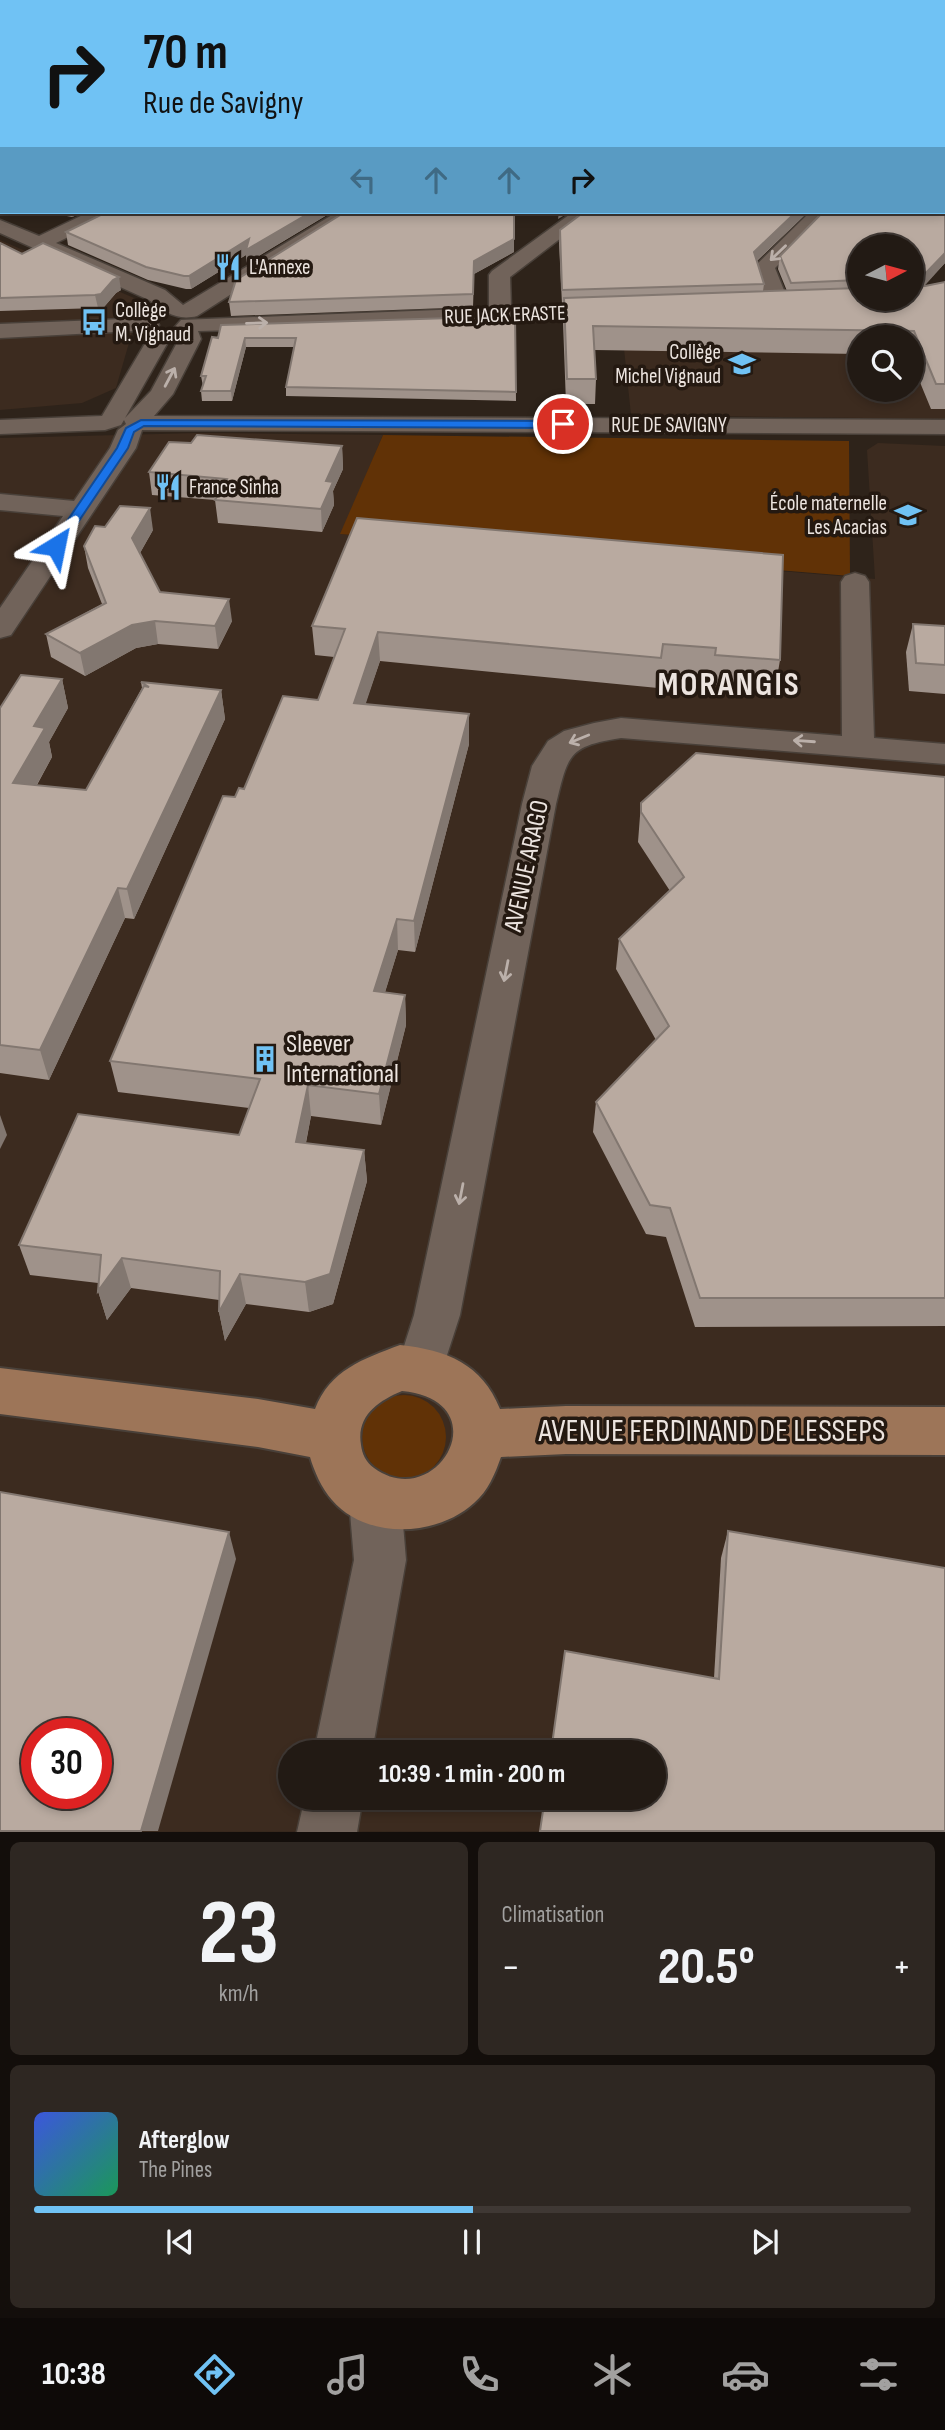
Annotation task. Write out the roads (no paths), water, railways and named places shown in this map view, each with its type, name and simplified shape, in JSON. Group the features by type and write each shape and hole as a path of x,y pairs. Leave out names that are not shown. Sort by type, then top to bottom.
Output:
{"main road":[{"path":"400,1368 421,1368 451,1380 472,1404 480,1434 476,1457 464,1477 446,1493 423,1503 398,1505 375,1500 356,1489 343,1474 334,1457 332,1437 336,1417 346,1398 360,1383 379,1373 400,1368"},
{"path":"0,1391 258,1423 332,1437"},
{"name":"AVENUE FERDINAND DE LESSEPS","path":"480,1434 566,1430 945,1431"}],"street":[{"path":"0,225 17,214"},
{"path":"40,243 100,214"},
{"path":"0,629 123,448 125,423 118,405 154,330 158,315 185,318 347,214"},
{"path":"500,316 499,275 582,214"},
{"path":"779,305 764,267 819,214"},
{"path":"0,225 157,295 185,318 190,339 161,394 125,423"},
{"path":"752,306 804,304"},
{"name":"RUE JACK ERASTE","path":"185,318 500,316 637,310"},
{"path":"0,331 154,330"},
{"name":"RUE DE SAVIGNY","path":"0,428 65,423 945,427"},
{"path":"0,502 82,510"},
{"path":"855,582 858,746"},
{"name":"AVENUE ARAGO","path":"421,1368 437,1315 539,804 554,754 571,741 599,731 621,728 945,754"},
{"path":"345,1740 380,1560 375,1500"},
{"path":"327,1832 331,1810"}],"place":[{"name":"L'Annexe","path":"228,267"},
{"name":"Collège M. Vignaud","path":"94,322"},
{"name":"Collège Michel Vignaud","path":"742,364"},
{"name":"France Sinha","path":"168,487"},
{"name":"École maternelle Les Acacias","path":"908,515"},
{"name":"Sleever International","path":"265,1059"}],"district":[{"name":"MORANGIS","path":"729,685"}]}
